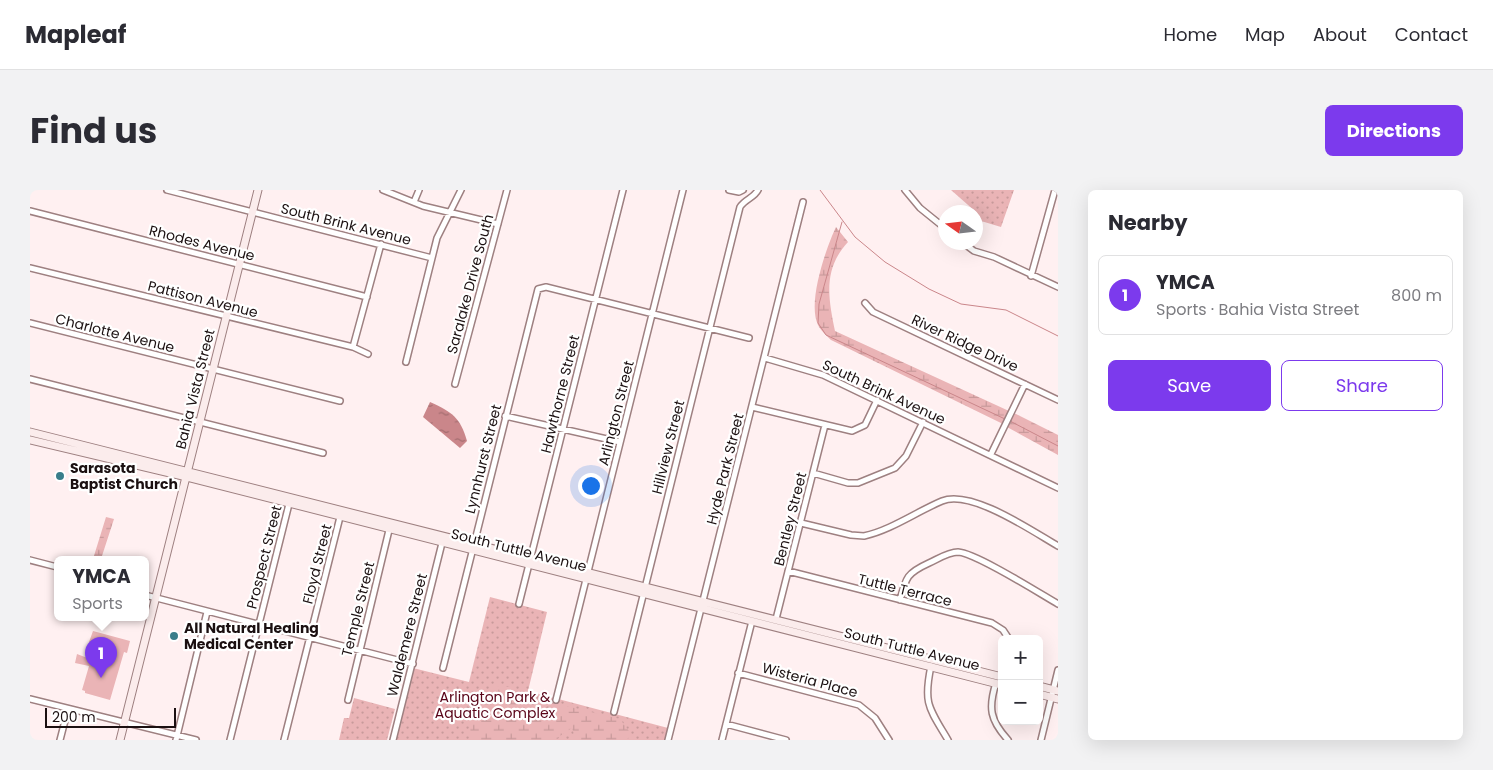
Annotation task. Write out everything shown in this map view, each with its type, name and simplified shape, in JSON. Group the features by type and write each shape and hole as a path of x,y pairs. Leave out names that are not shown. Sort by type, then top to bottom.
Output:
{"main road":[{"name":"Bahia Vista Street","path":"120,740 258,190"},
{"name":"South Tuttle Avenue","path":"30,432 587,576 702,604 776,619 998,676"},
{"name":"South Tuttle Avenue","path":"30,440 187,474"},
{"name":"South Tuttle Avenue","path":"702,604 752,621 998,684"},
{"path":"1043,687 1056,690"}],"street":[{"name":"South Brink Avenue","path":"167,190 188,193 252,212 432,258"},
{"path":"383,190 451,213 498,224"},
{"path":"414,202 419,190"},
{"path":"406,362 439,233 451,213 461,190"},
{"name":"Saralake Drive South","path":"455,384 507,190"},
{"name":"Hawthorne Street","path":"519,604 623,190"},
{"name":"Arlington Street","path":"556,700 683,190"},
{"path":"729,190 742,191"},
{"name":"Hillview Street","path":"614,712 740,207 746,200 755,196 758,190"},
{"path":"905,190 920,208 938,223"},
{"path":"1031,276 1055,190"},
{"name":"Hyde Park Street","path":"668,740 803,202"},
{"name":"Rhodes Avenue","path":"30,211 368,297"},
{"path":"353,347 368,297 380,244"},
{"path":"973,250 994,257 1058,287"},
{"name":"Pattison Avenue","path":"30,268 353,347 368,354"},
{"name":"Lynnhurst Street","path":"444,668 472,546 537,291 541,287 596,300"},
{"path":"596,300 749,338"},
{"name":"River Ridge Drive","path":"865,303 873,312 1058,400"},
{"name":"Charlotte Avenue","path":"30,323 340,401"},
{"name":"South Brink Avenue","path":"765,358 816,372 991,454 1058,488"},
{"path":"30,379 323,453"},
{"path":"991,454 1025,384"},
{"path":"752,407 848,431 856,430 868,421 877,400"},
{"path":"505,416 620,442"},
{"path":"813,473 853,484 865,482 899,464 906,456 923,422"},
{"name":"Bentley Street","path":"776,619 824,425"},
{"path":"801,522 851,535 864,536 944,500 961,498 1012,520 1058,546"},
{"name":"Prospect Street","path":"230,740 290,500"},
{"name":"Floyd Street","path":"284,740 341,513"},
{"name":"Temple Street","path":"348,700 390,526"},
{"name":"Waldemere Street","path":"393,740 443,539"},
{"path":"900,600 906,577 912,571 948,554 958,552 969,555 996,569 1058,604"},
{"path":"30,560 54,566"},
{"name":"Tuttle Terrace","path":"788,572 992,623 1003,630 1006,635"},
{"path":"149,596 413,664"},
{"path":"176,738 207,612"},
{"path":"722,740 752,621"},
{"path":"931,666 927,702 948,740"},
{"path":"1041,740 1055,698 1058,670"},
{"name":"Wisteria Place","path":"738,673 859,705 875,718 889,740"},
{"path":"998,686 991,700 991,713 998,724"},
{"path":"30,699 176,738 196,740"},
{"path":"60,740 68,709"},
{"path":"726,724 786,740"},
{"path":"999,725 1008,740"}],"green space":[{"path":"951,190 1014,190 1001,227 983,222 983,205 968,205"},
{"path":"836,227 848,242 834,263 829,284 835,331 1009,411 1003,424 831,340 822,331 815,315 816,290 827,248"},
{"path":"1014,413 1058,435 1058,455 1007,427"},
{"path":"106,517 114,519 102,556 94,556"},
{"name":"Arlington Park & Aquatic Complex","path":"490,597 547,612 528,691 668,728 665,740 396,740 413,668 469,682"},
{"path":"93,631 130,641 127,653 124,652 110,700 85,693 82,690 89,666 75,663 77,654 90,659 93,648 90,647 91,643 89,642"},
{"path":"496,686 510,687 546,708 562,705 620,719 632,735 626,740 576,740 572,728 554,740 472,740 470,730 471,715 478,703"},
{"name":"Arlington Park & Aquatic Complex","path":"354,698 395,709 387,740 339,740 344,718 349,718"}],"water":[{"path":"430,402 450,412 458,421 467,441 460,448 423,417"}],"waterway":[{"path":"820,190 855,237 885,262 929,289 961,304 1006,310 1058,336"},
{"path":"842,222 819,304 818,323 826,335 1005,419"},
{"path":"1008,420 1058,446"}],"place":[{"name":"Sarasota Baptist Church","path":"60,476"},
{"name":"All Natural Healing Medical Center","path":"174,636"},
{"name":"YMCA","path":"101,678"}]}
